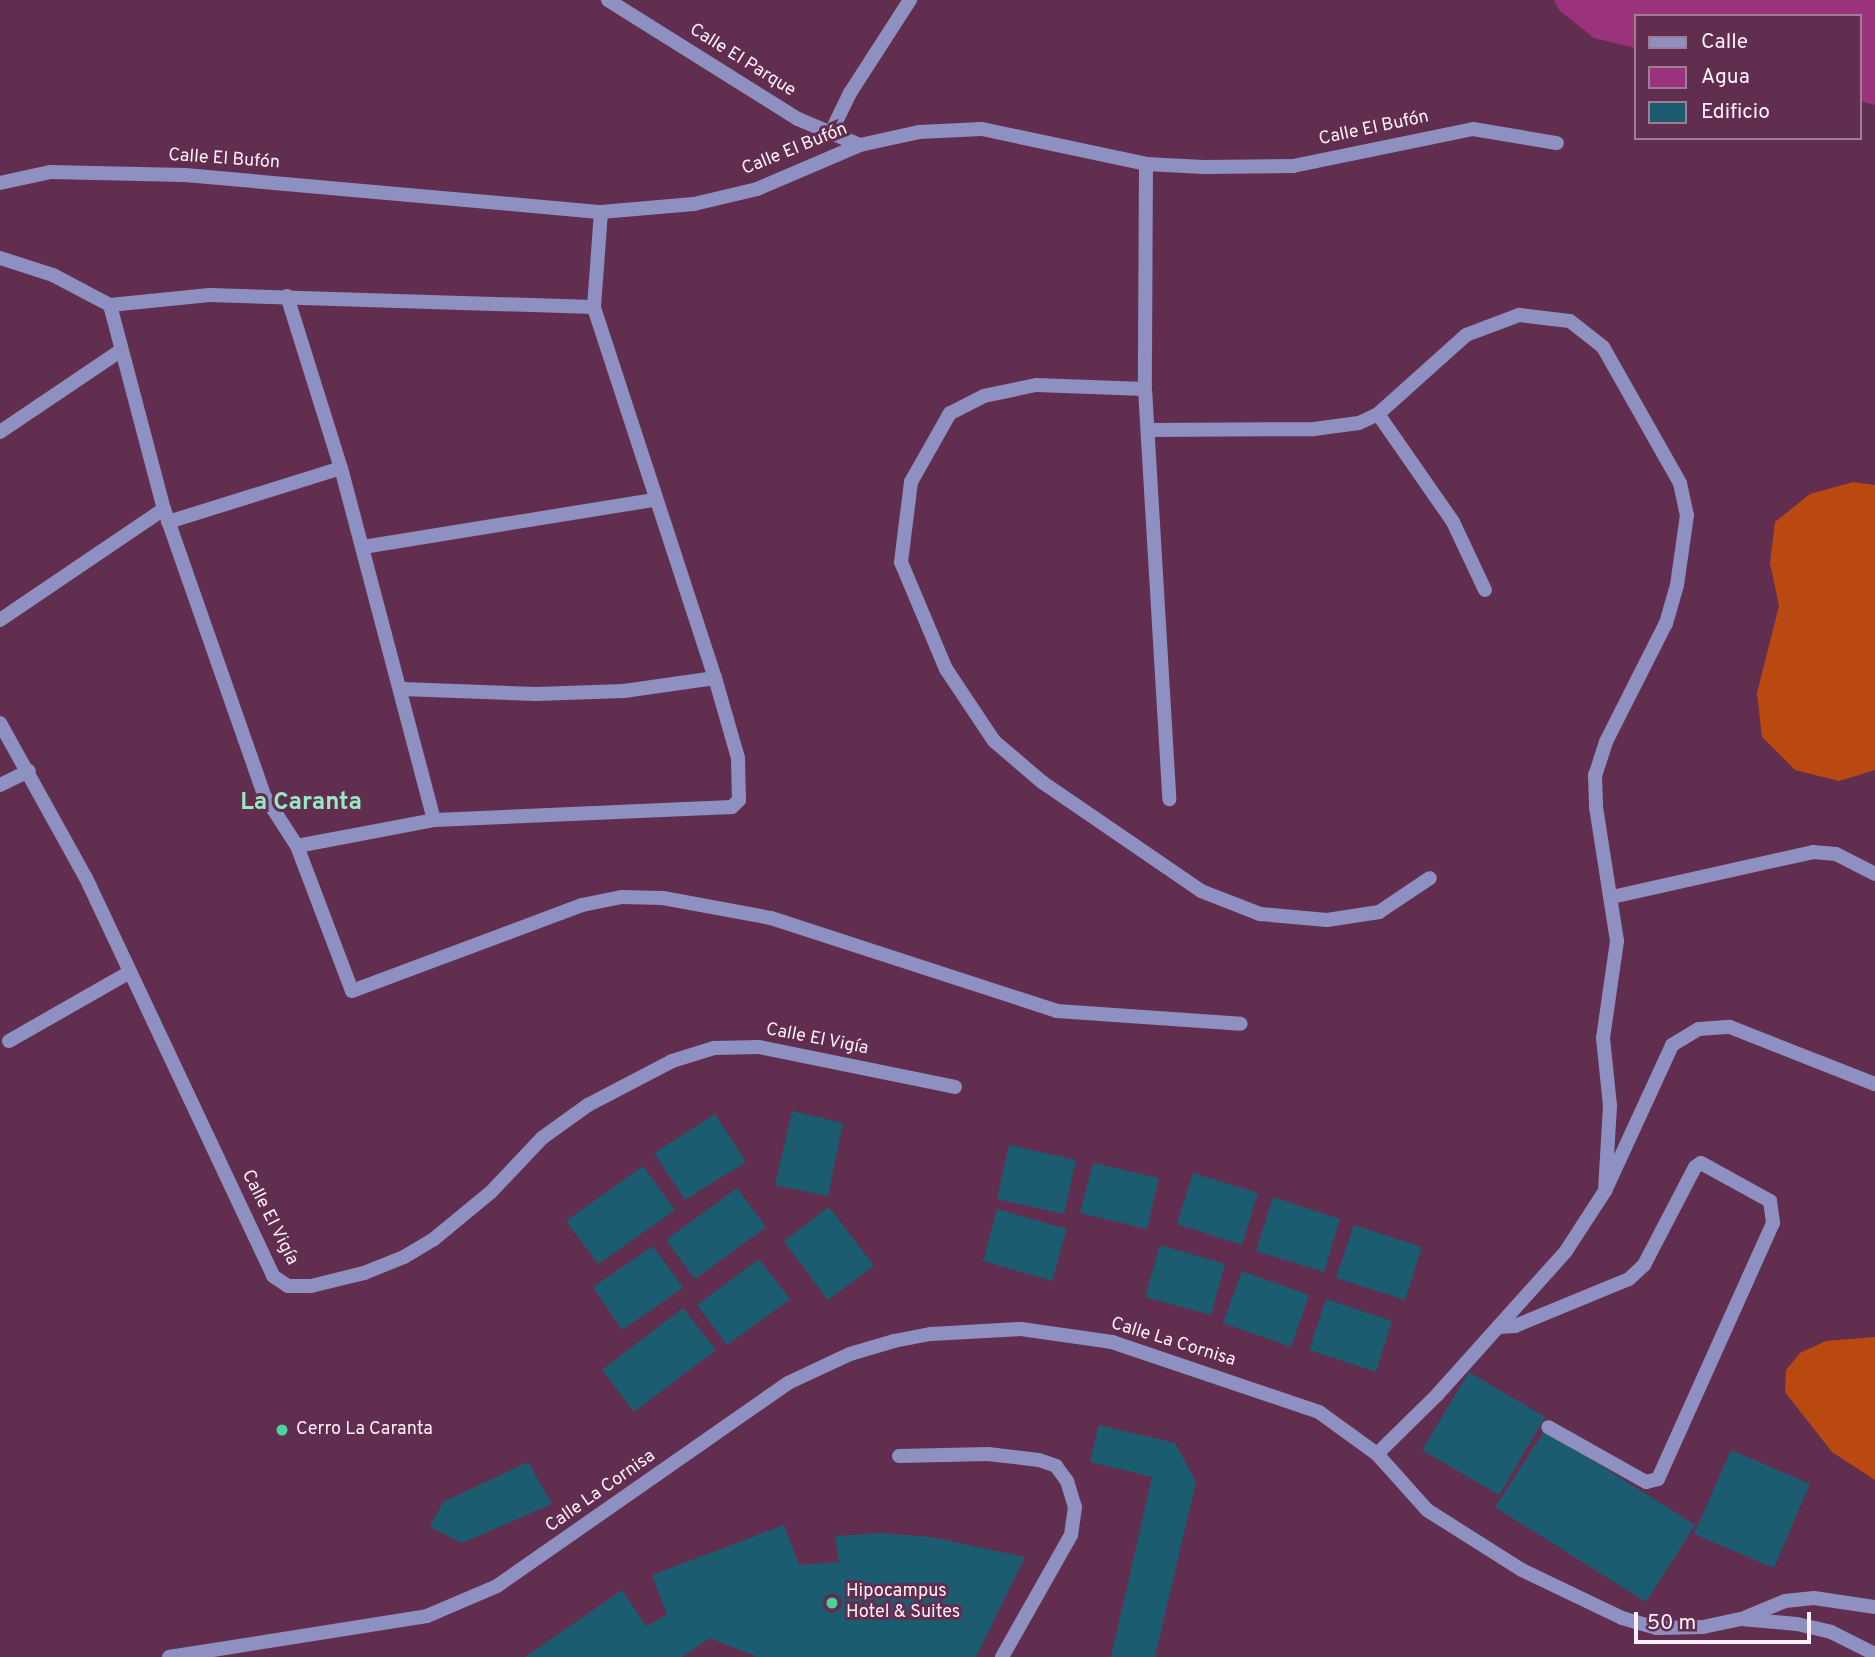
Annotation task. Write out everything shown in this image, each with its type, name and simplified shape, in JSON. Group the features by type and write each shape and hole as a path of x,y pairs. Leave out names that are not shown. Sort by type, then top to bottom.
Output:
{"street":[{"name":"Calle El Parque","path":"608,0 830,134 860,145"},
{"path":"830,134 850,93 910,0"},
{"name":"Calle El Bufón","path":"0,183 50,172 185,175 601,212 694,204 757,189 860,145 919,132 982,129 1146,164 1293,166 1473,129 1557,144"},
{"path":"1146,164 1145,388 1169,799"},
{"path":"297,846 434,820 732,807 741,789 738,758 715,678 654,500 594,307 601,212"},
{"path":"0,258 53,275 110,305 189,296 287,296 594,307"},
{"path":"287,296 341,468 402,689 434,820"},
{"path":"110,305 120,351 166,516 264,795 297,846 352,991 561,912 622,897 663,898 771,918 1057,1011 1241,1024"},
{"path":"1148,430 1314,429 1359,423 1378,414 1466,335 1519,315 1570,321 1603,347 1680,483 1687,515 1677,585 1653,655 1606,742 1595,775 1595,807 1612,897 1617,941 1603,1038 1610,1106 1605,1191"},
{"path":"0,432 120,351"},
{"path":"1145,388 1036,385 984,397 950,413 911,482 901,562 946,669 994,741 1042,782 1201,891 1260,914 1327,920 1379,912 1430,878"},
{"path":"1378,414 1453,522 1485,590"},
{"path":"0,620 166,516 341,468"},
{"path":"363,547 654,500"},
{"path":"402,689 549,693 624,691 715,678"},
{"name":"Calle El Vigía","path":"0,723 29,771 130,972 273,1276 288,1286 311,1286 364,1273 404,1257 491,1192 542,1138 588,1105 672,1061 714,1048 759,1047 955,1087"},
{"path":"0,785 29,771"},
{"path":"1612,897 1813,852 1836,854 1875,874"},
{"path":"9,1041 130,972"},
{"path":"1377,1454 1566,1251 1605,1191 1672,1045 1699,1028 1730,1027 1875,1084"},
{"path":"1497,1327 1515,1326 1629,1279 1644,1265 1695,1167 1701,1163 1770,1200 1773,1223 1658,1479 1646,1482 1548,1427"},
{"name":"Calle La Cornisa","path":"169,1657 427,1616 497,1587 788,1382 850,1354 930,1334 1021,1329 1112,1342 1319,1412 1377,1454 1427,1510 1522,1570 1622,1618 1657,1628 1703,1627 1741,1619 1831,1632 1875,1654"},
{"path":"899,1456 977,1454 1039,1460 1056,1466 1067,1481 1075,1507 1071,1535 1002,1657"},
{"path":"1741,1619 1785,1601 1814,1598 1875,1607"}],"shaded area":[{"path":"1853,482 1875,485 1875,770 1839,781 1795,770 1762,737 1757,693 1779,606 1770,563 1775,522 1810,494"},
{"path":"1875,1337 1875,1480 1832,1452 1785,1392 1786,1370 1800,1353 1826,1341"}],"water":[{"path":"1554,0 1875,0 1875,105 1861,102 1861,14 1633,14 1633,48 1594,38 1559,10"}],"building":[{"path":"792,1111 843,1123 828,1196 775,1185"},
{"path":"715,1114 746,1162 685,1200 654,1153"},
{"path":"1009,1145 1076,1160 1064,1214 997,1199"},
{"path":"1093,1163 1159,1178 1147,1229 1080,1213"},
{"path":"643,1166 675,1210 598,1264 566,1221"},
{"path":"1193,1173 1258,1193 1242,1245 1177,1224"},
{"path":"737,1188 766,1227 695,1279 666,1240"},
{"path":"1273,1197 1340,1219 1324,1272 1256,1251"},
{"path":"829,1207 874,1266 828,1300 784,1241"},
{"path":"997,1209 1067,1229 1052,1281 983,1261"},
{"path":"1354,1225 1422,1247 1405,1300 1336,1278"},
{"path":"1160,1245 1225,1264 1211,1315 1145,1297"},
{"path":"653,1246 683,1288 622,1330 593,1287"},
{"path":"759,1259 790,1299 727,1345 697,1305"},
{"path":"1242,1271 1309,1295 1291,1347 1223,1323"},
{"path":"1326,1299 1392,1321 1376,1372 1309,1350"},
{"path":"683,1308 716,1350 634,1412 602,1370"},
{"path":"1469,1372 1545,1417 1499,1495 1422,1450"},
{"path":"1099,1425 1175,1443 1196,1482 1155,1657 1111,1657 1152,1477 1090,1462"},
{"path":"1545,1430 1695,1525 1646,1602 1495,1507"},
{"path":"1731,1450 1810,1484 1774,1568 1694,1534"},
{"path":"528,1462 552,1504 462,1543 430,1527 443,1502"},
{"name":"Hipocampus Hotel & Suites","path":"784,1525 799,1565 839,1562 835,1536 879,1533 931,1537 1025,1557 976,1657 757,1657 710,1638 682,1657 525,1657 622,1590 646,1626 667,1615 652,1575"}],"place":[{"name":"Cerro La Caranta","path":"282,1430"},
{"name":"Hipocampus Hotel & Suites","path":"832,1603"}],"district":[{"name":"La Caranta","path":"301,804"}]}
